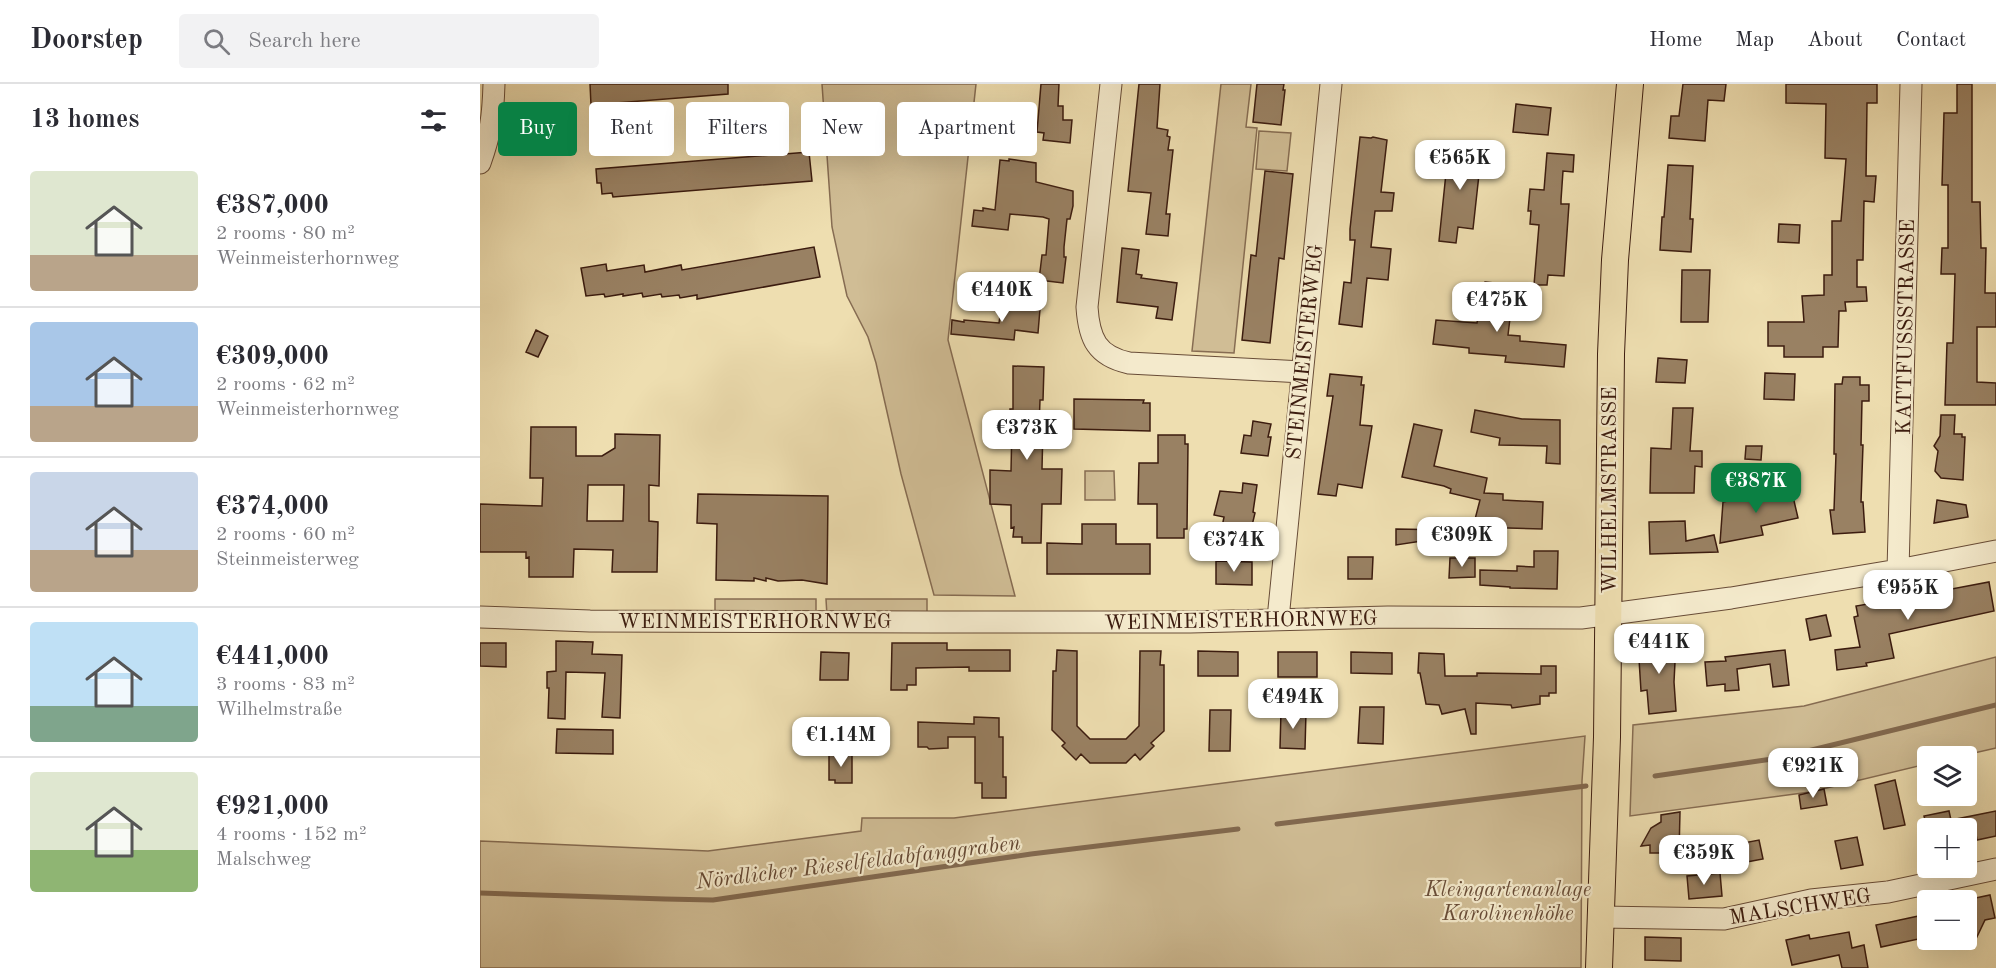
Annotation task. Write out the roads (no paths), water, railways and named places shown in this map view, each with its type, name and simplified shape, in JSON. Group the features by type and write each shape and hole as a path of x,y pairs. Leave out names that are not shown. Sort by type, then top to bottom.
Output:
{"main road":[{"name":"WILHELMSTRASSE","path":"1599,968 1608,615 1609,412 1615,260 1630,84"}],"street":[{"path":"480,163 493,118 494,84"},
{"path":"1111,84 1087,307 1088,327 1094,340 1101,350 1113,359 1129,363 1302,372"},
{"name":"STEINMEISTERWEG","path":"1278,619 1331,84"},
{"name":"KATTFUSSSTRASSE","path":"1899,570 1911,84"},
{"name":"WEINMEISTERHORNWEG","path":"480,617 601,621 933,622 1190,622 1388,617 1581,618 1731,598 1996,551"},
{"name":"MALSCHWEG","path":"1601,917 1724,919 1811,900 1899,890 1996,869"}],"waterway":[{"name":"Nördlicher Rieselfeldabfanggraben","path":"1655,776 1779,758 1996,705"},
{"name":"Nördlicher Rieselfeldabfanggraben","path":"1277,824 1586,786"},
{"name":"Nördlicher Rieselfeldabfanggraben","path":"480,893 713,900 1031,854 1238,829"}],"park label":[{"name":"Kleingartenanlage Karolinenhöhe","path":"1508,901"}]}
